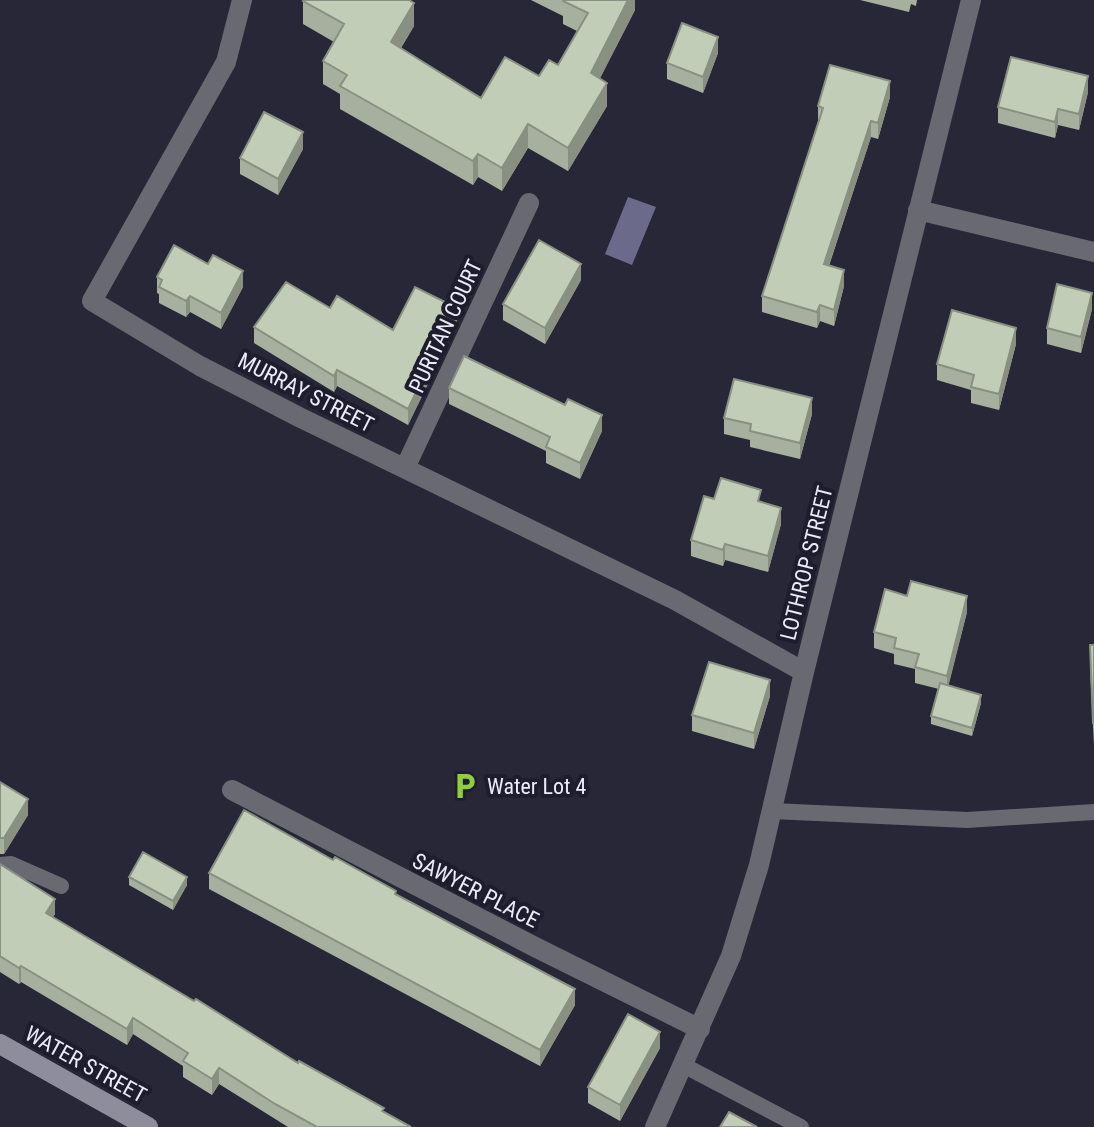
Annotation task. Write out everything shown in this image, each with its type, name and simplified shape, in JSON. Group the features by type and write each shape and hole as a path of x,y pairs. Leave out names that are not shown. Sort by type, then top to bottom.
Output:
{"main road":[{"name":"WATER STREET","path":"0,1044 148,1127"}],"street":[{"name":"MURRAY STREET","path":"242,0 226,62 92,301 200,366 675,600 804,672"},
{"name":"LOTHROP STREET","path":"655,1127 731,956 759,865 971,0"},
{"name":"PURITAN COURT","path":"405,468 529,203"},
{"path":"918,210 1094,252"},
{"name":"SAWYER PLACE","path":"232,790 700,1029"}],"lane":[{"path":"773,811 967,820 1094,812"},
{"path":"0,865 11,864 61,886"},
{"path":"683,1065 801,1127"}],"water":[{"path":"628,197 656,207 632,265 605,254"}],"building":[{"path":"304,0 409,0 414,3 391,42 481,98 505,57 539,76 549,60 558,65 588,13 564,0 628,0 591,73 607,83 568,148 528,124 502,168 478,154 473,161 340,86 347,75 323,61 344,24"},
{"path":"682,23 718,37 703,77 667,63"},
{"path":"1011,57 1088,76 1079,114 1058,109 1055,122 998,107"},
{"path":"830,65 890,81 878,123 871,121 824,264 844,270 834,310 820,305 817,312 762,296 823,108 818,106"},
{"path":"264,112 303,132 278,179 240,158"},
{"path":"539,240 581,264 545,328 503,304"},
{"path":"174,245 208,264 213,255 243,271 221,313 190,296 186,301 159,287 162,280 157,277"},
{"path":"286,282 330,308 337,296 393,330 415,287 457,308 408,409 337,370 334,376 254,327"},
{"path":"1057,284 1092,293 1081,337 1047,328"},
{"path":"952,310 1016,328 999,394 971,387 974,375 937,364"},
{"path":"464,356 565,405 568,399 602,415 580,463 546,447 550,437 449,388"},
{"path":"734,379 812,398 800,443 750,431 751,424 724,418"},
{"path":"721,478 761,490 758,501 781,508 768,556 725,544 723,550 691,540 704,496 714,499"},
{"path":"911,581 967,596 947,676 915,667 919,654 894,648 896,638 874,632 885,589 907,596"},
{"path":"1090,645 1094,645 1094,723 1093,723"},
{"path":"709,662 770,680 754,733 692,715"},
{"path":"940,683 981,695 972,728 931,716"},
{"path":"0,782 28,799 4,838 0,838"},
{"path":"244,810 575,989 540,1050 209,873"},
{"path":"143,852 187,877 173,901 129,877"},
{"path":"0,864 55,899 46,913 194,1001 196,999 298,1063 384,1108 382,1111 411,1127 317,1127 219,1068 212,1079 183,1061 188,1053 133,1018 127,1029 0,956"},
{"path":"628,1014 660,1032 620,1105 588,1087"},
{"path":"729,1112 757,1127 720,1127"}],"place":[{"name":"Water Lot 4","path":"465,786"}]}
